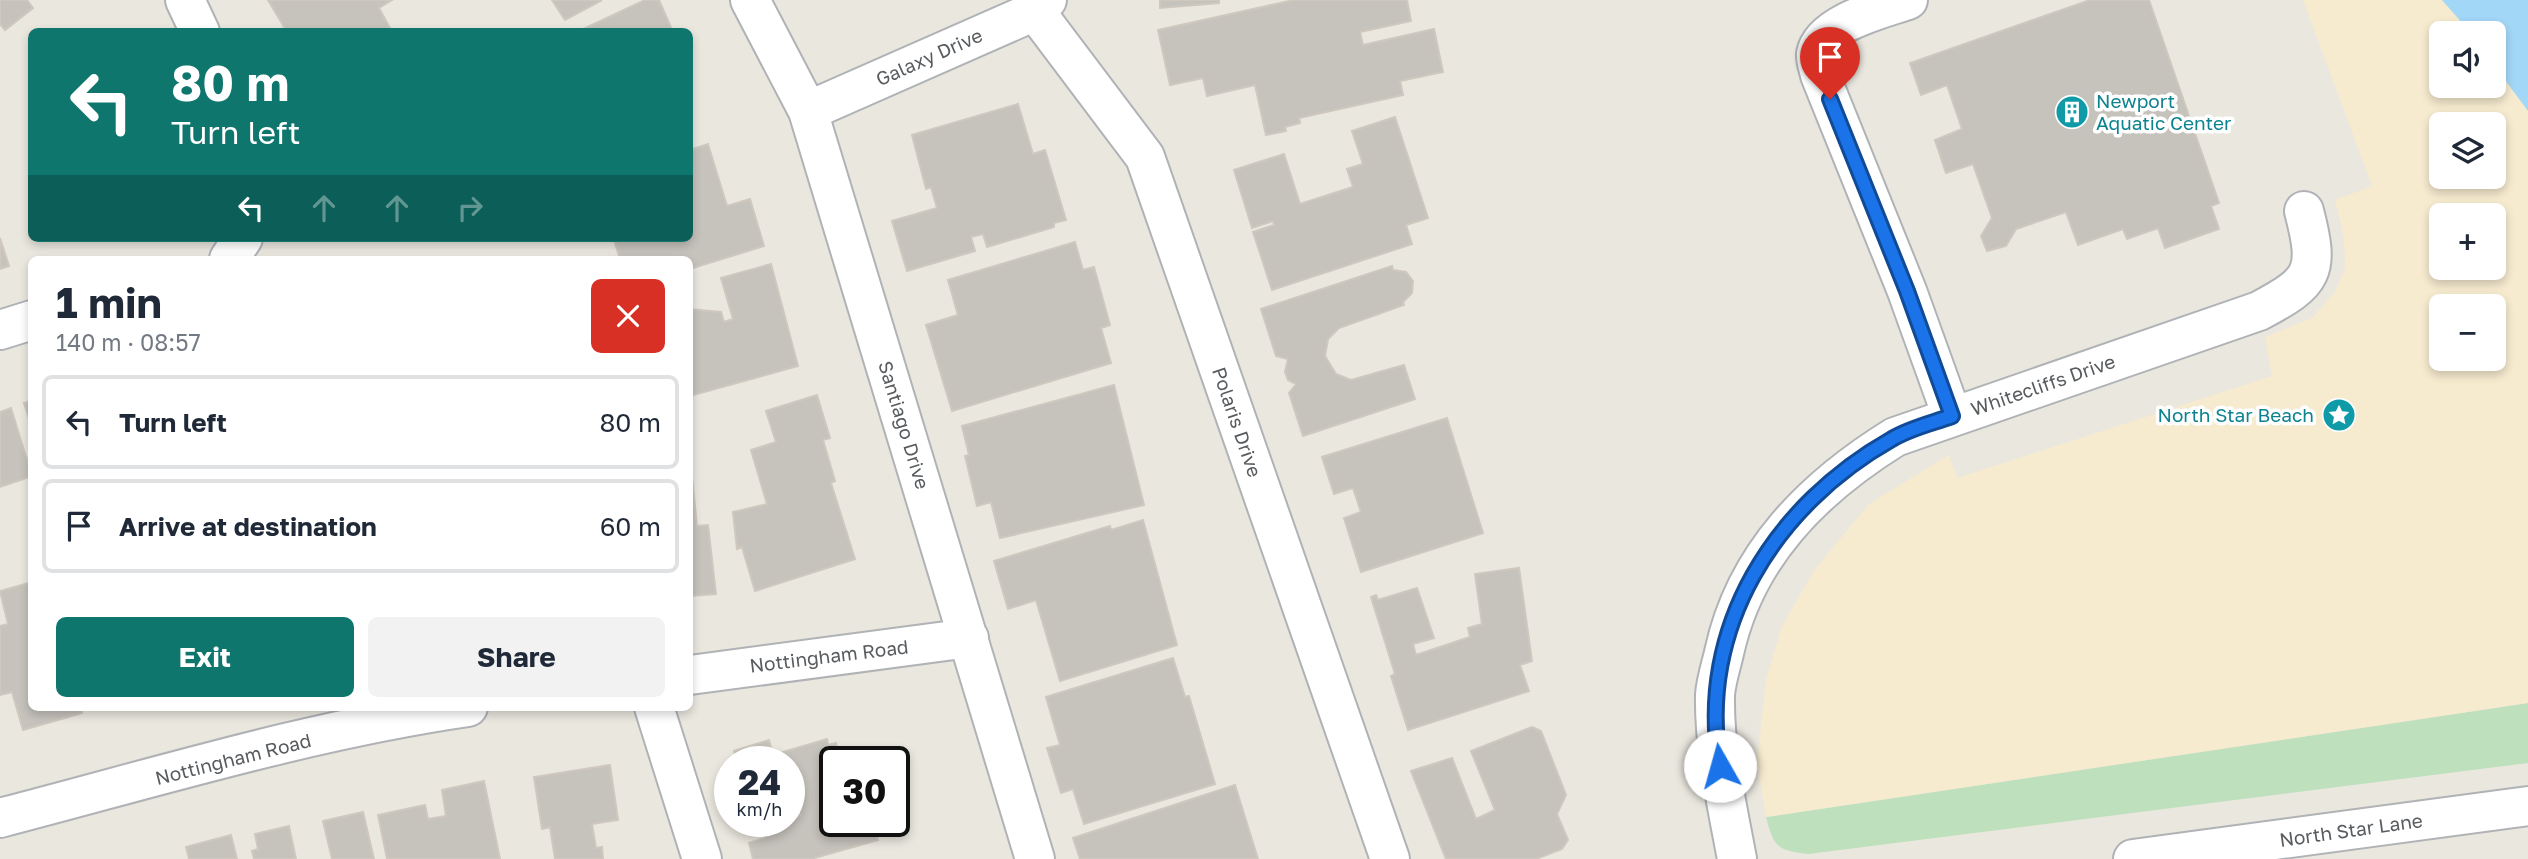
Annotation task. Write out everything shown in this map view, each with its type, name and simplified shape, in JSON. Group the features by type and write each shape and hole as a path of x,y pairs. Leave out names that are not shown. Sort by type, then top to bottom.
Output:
{"street":[{"path":"185,0 198,28"},
{"name":"Santiago Drive","path":"750,0 808,111 1035,859"},
{"path":"1908,0 1853,19 1823,37 1816,55 1820,75 1907,291 1952,416"},
{"name":"Galaxy Drive","path":"808,111 1041,5"},
{"name":"Polaris Drive","path":"1041,5 1145,157 1390,859"},
{"name":"Whitecliffs Drive","path":"1737,859 1716,742 1715,691 1728,630 1750,580 1774,539 1807,502 1850,465 1895,437 2259,311 2295,292 2310,271 2313,247 2304,211"},
{"path":"0,330 28,321"},
{"name":"Nottingham Road","path":"693,675 969,638"},
{"name":"Nottingham Road","path":"0,818 300,742 442,711"},
{"path":"655,711 702,859"},
{"name":"North Star Lane","path":"2133,859 2528,806"}],"green space":[{"path":"2528,703 2528,763 1808,854 1789,851 1778,845 1771,835 1766,817"}],"sand":[{"name":"North Star Beach","path":"2303,0 2442,0 2460,21 2429,21 2429,98 2506,98 2506,81 2528,111 2528,703 1766,817 1757,763 1766,679 1782,626 1815,569 1869,504 1949,455 1957,478 2272,376 2265,337 2312,318 2335,292 2345,268 2344,238 2335,200 2372,186"}],"water":[{"path":"2442,0 2528,0 2528,111 2506,81 2506,21 2460,21"}],"building":[{"path":"0,0 27,0 33,8 5,30 0,24"},
{"path":"268,0 392,0 379,8 390,28 285,28"},
{"path":"552,0 602,0 565,20"},
{"path":"645,0 659,0 671,28 586,28"},
{"path":"1160,0 1219,0 1219,3 1160,8"},
{"path":"1294,0 1407,0 1411,21 1360,32 1363,45 1434,29 1443,72 1400,81 1403,95 1299,118 1300,123 1285,127 1286,131 1266,135 1255,85 1207,96 1203,78 1170,85 1158,30"},
{"name":"Newport Aquatic Center","path":"2090,0 2149,0 2219,203 2211,206 2219,229 2165,248 2158,228 2127,239 2123,229 2078,245 2066,212 2016,229 2006,246 1987,251 1981,236 1992,218 1973,164 1946,173 1935,140 1962,129 1947,85 1921,95 1910,63"},
{"path":"1018,104 1033,154 1045,150 1066,220 1054,223 1054,227 987,247 983,234 971,237 975,251 907,271 892,221 937,208 931,187 926,189 912,135"},
{"path":"1395,117 1428,218 1406,225 1412,244 1272,290 1253,232 1274,225 1273,221 1252,228 1234,170 1284,154 1300,204 1353,187 1347,169 1363,164 1352,131"},
{"path":"708,144 727,206 750,199 764,246 693,268 693,256 619,256 615,242 693,242 693,149"},
{"path":"0,238 9,266 0,269"},
{"path":"1075,242 1083,270 1094,267 1110,325 1101,328 1111,363 952,411 926,325 958,315 948,280"},
{"path":"771,264 798,366 693,395 693,309 721,312 724,322 733,319 721,278"},
{"path":"1392,266 1393,270 1406,272 1413,281 1412,293 1403,302 1404,305 1339,328 1328,339 1325,356 1336,374 1351,380 1404,365 1415,399 1303,436 1289,393 1296,384 1288,380 1285,372 1288,359 1276,356 1261,309"},
{"path":"1114,385 1144,505 1000,538 991,502 977,506 965,456 969,455 962,426"},
{"path":"817,395 830,438 823,440 835,481 831,483 855,559 755,591 742,547 737,549 733,512 767,504 751,450 776,442 766,411"},
{"path":"11,408 28,463 28,477 0,487 0,412"},
{"path":"1447,418 1483,533 1361,572 1344,518 1361,512 1353,488 1334,494 1322,457"},
{"path":"693,487 697,526 708,525 716,594 693,596"},
{"path":"1143,520 1177,645 1060,681 1036,600 1008,609 994,561 1110,526 1111,530"},
{"path":"1519,568 1532,661 1520,665 1529,691 1408,730 1391,676 1395,674 1371,597 1376,595 1378,600 1417,588 1434,638 1413,644 1416,655 1470,637 1468,628 1482,624 1475,574"},
{"path":"28,583 28,711 82,713 23,730 12,692 0,695 0,626 8,624 0,591"},
{"path":"1173,658 1185,697 1189,696 1215,784 1084,824 1073,789 1061,793 1047,748 1060,745 1046,697"},
{"path":"1532,727 1541,731 1566,795 1557,814 1568,840 1562,849 1536,859 1446,859 1411,771 1452,758 1476,819 1495,810 1471,751"},
{"path":"827,739 828,745 836,743 837,746 819,746 819,837 877,837 878,840 811,859 753,859 749,843 765,837 805,837 803,746"},
{"path":"769,740 771,746 750,746"},
{"path":"610,765 618,820 592,824 596,848 602,847 603,859 555,859 550,827 542,829 534,777"},
{"path":"484,781 500,859 387,859 378,815 425,805 428,819 446,816 442,790"},
{"path":"1235,785 1258,859 1080,859 1073,838"},
{"path":"363,812 374,859 332,859 323,821"},
{"path":"289,826 296,859 254,859 252,851 258,849 255,834"},
{"path":"231,835 237,859 189,859 186,847"}],"place":[{"name":"Newport Aquatic Center","path":"2072,112"},
{"name":"North Star Beach","path":"2339,415"}],"route":[{"path":"1720,766 1716,742 1715,691 1728,630 1750,580 1774,539 1807,502 1850,465 1895,437 1952,416 1907,291 1830,99"}]}
